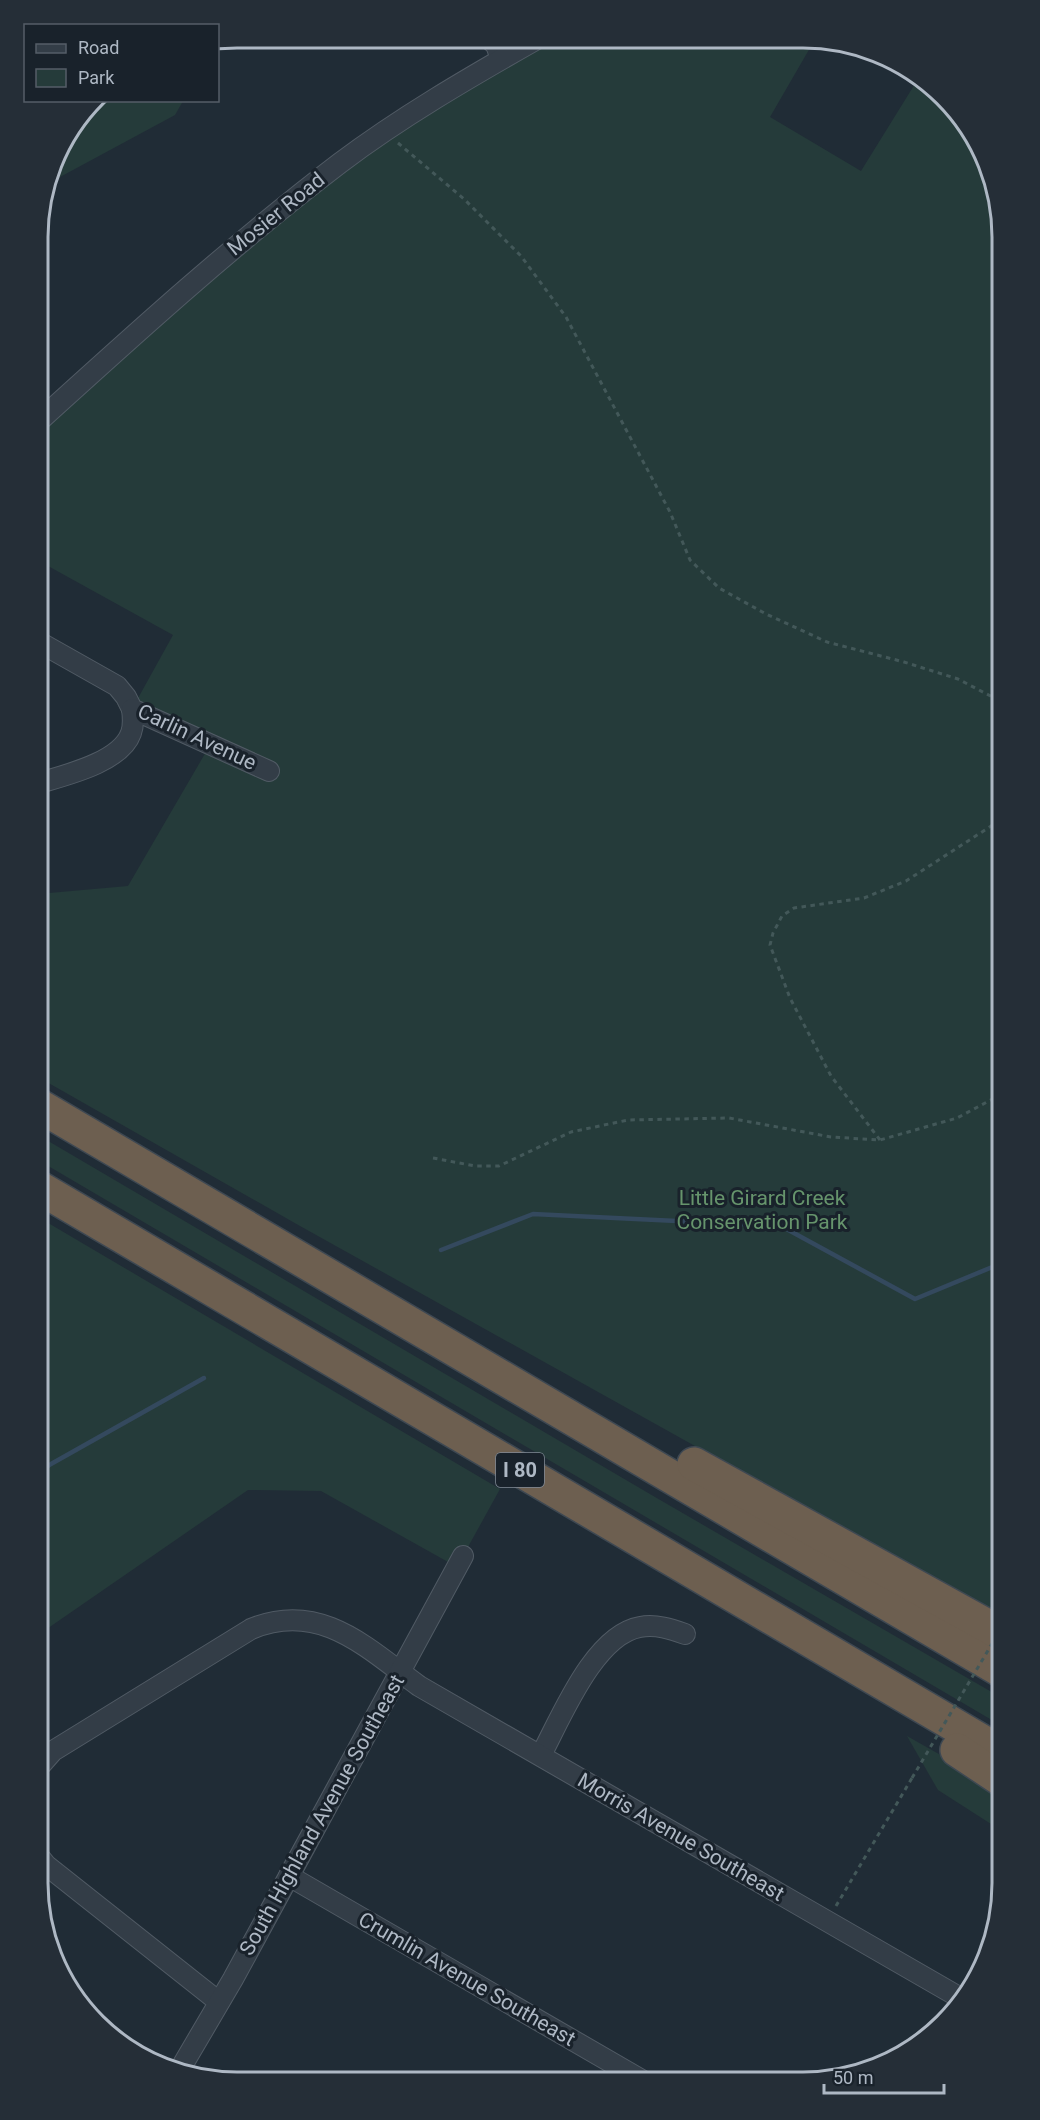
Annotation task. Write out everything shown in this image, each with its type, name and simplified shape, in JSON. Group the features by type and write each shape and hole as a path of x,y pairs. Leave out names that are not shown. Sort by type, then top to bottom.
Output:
{"highway":[{"path":"48,1111 992,1665"},
{"name":"I 80","path":"48,1193 992,1747"},
{"path":"523,1389 596,1410 992,1628"},
{"path":"708,1580 777,1640 947,1743 992,1773"}],"street":[{"path":"497,48 501,59"},
{"name":"Mosier Road","path":"48,413 232,250 340,163 385,132 521,48"},
{"name":"Carlin Avenue","path":"48,647 117,686 126,697 132,710 268,771"},
{"path":"48,780 106,759 116,752 131,733 132,710"},
{"name":"South Highland Avenue Southeast","path":"183,2064 289,1876 463,1556"},
{"name":"Morris Avenue Southeast","path":"48,1757 53,1751 221,1647 264,1624 286,1620 321,1623 348,1635 419,1686 955,1995"},
{"path":"541,1755 587,1670 600,1652 615,1639 642,1626 662,1627 685,1634"},
{"path":"48,1866 219,2002"},
{"name":"Crumlin Avenue Southeast","path":"289,1876 628,2072"}],"path":[{"path":"385,132 464,199 521,256 566,317 670,512 690,560 719,588 766,614 827,642 958,679 992,697"},
{"path":"880,1140 831,1076 790,998 770,945 773,933 782,916 794,908 864,898 906,882 992,826"},
{"path":"433,1158 475,1166 499,1166 571,1132 627,1120 729,1118 831,1137 880,1140 957,1118 992,1099"},
{"path":"827,1921 992,1644"}],"green space":[{"name":"Little Girard Creek Conservation Park","path":"523,48 810,48 770,117 861,171 914,85 945,112 973,153 986,188 992,237 992,1611 300,1226 48,1083 48,893 128,886 210,745 132,709 173,635 48,566 48,413 340,163"},
{"path":"104,102 182,102 175,115 57,178 73,142"},
{"path":"48,1141 992,1692 992,1720 48,1166"},
{"path":"48,1223 500,1489 457,1567 321,1491 248,1490 48,1628"},
{"path":"907,1736 992,1787 992,1825 938,1790"}],"waterway":[{"path":"441,1250 533,1214 781,1226 915,1299 992,1267"},
{"path":"48,1466 204,1378"}]}
